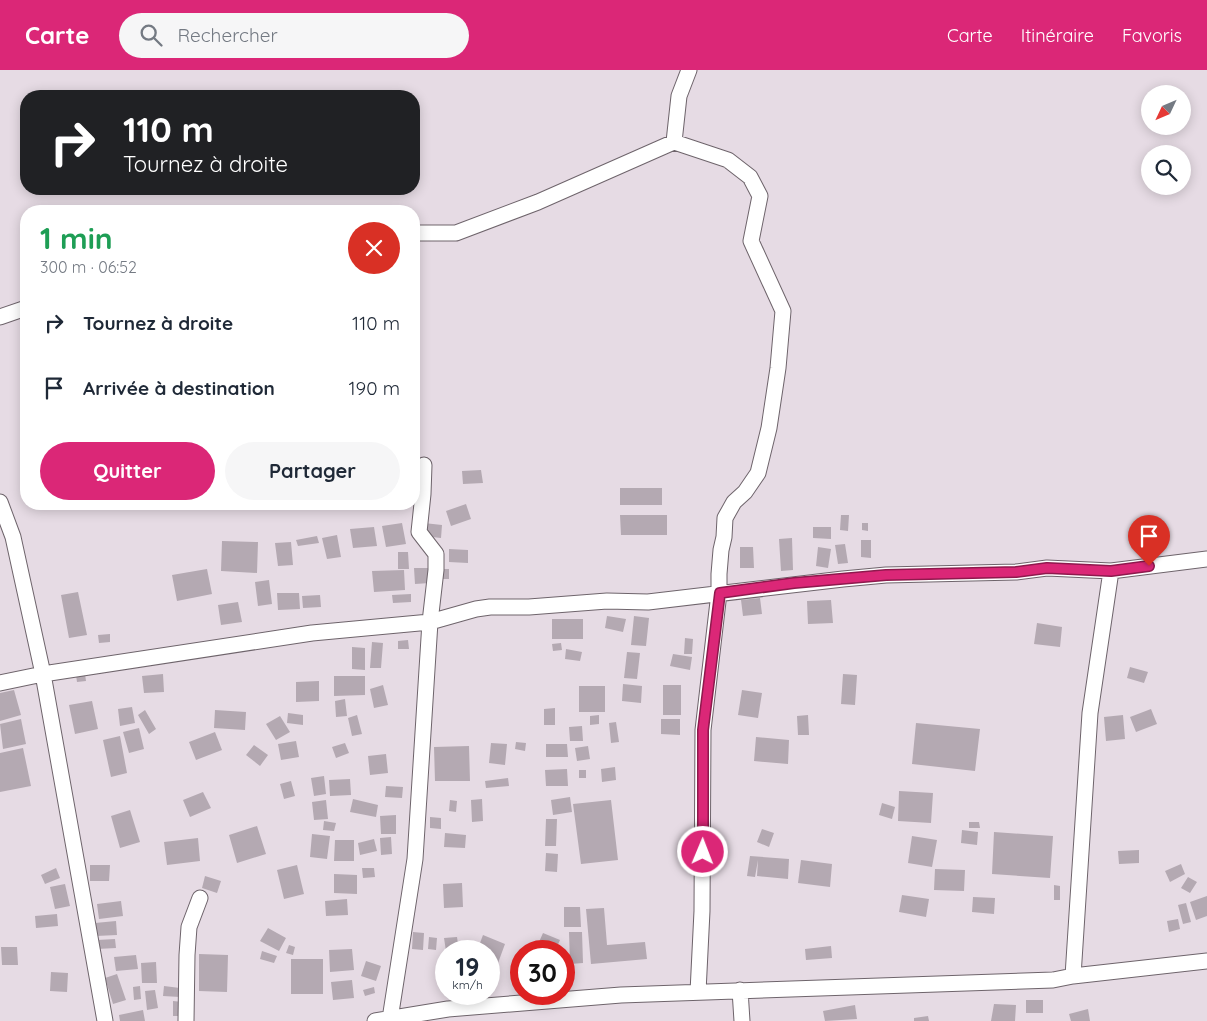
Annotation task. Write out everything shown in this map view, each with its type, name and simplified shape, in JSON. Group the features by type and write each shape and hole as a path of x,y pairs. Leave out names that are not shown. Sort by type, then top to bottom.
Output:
{"street":[{"path":"674,142 679,96 689,70"},
{"path":"420,233 456,233 538,202 674,142 728,160 750,177 760,196 751,241 783,311 778,368 769,428 758,473 745,492 734,502 725,518 721,550 720,593 703,730 702,911 698,992"},
{"path":"0,317 20,310"},
{"path":"424,465 419,532 436,554 436,570 430,622 415,859 383,1020 458,1008 621,995 1053,980 1073,976 1207,961"},
{"path":"0,502 13,537 43,674 105,1021"},
{"path":"0,683 43,674 312,632 430,622 490,607 529,607 607,601 648,602 794,583 886,575 1016,572 1047,568 1111,571 1207,559"},
{"path":"1073,976 1090,713 1111,571"},
{"path":"186,1021 189,928 200,898"},
{"path":"740,990 742,1021"}],"building":[{"path":"481,470 483,483 463,484 462,471"},
{"path":"620,488 662,488 662,505 620,505"},
{"path":"466,504 471,519 451,526 446,511"},
{"path":"620,515 667,515 667,535 621,535"},
{"path":"841,515 849,515 848,531 840,530"},
{"path":"402,523 406,544 386,547 382,526"},
{"path":"424,523 442,525 441,538 423,536"},
{"path":"862,523 868,523 868,531 862,530"},
{"path":"374,527 377,546 353,548 350,529"},
{"path":"813,527 831,527 831,539 813,538"},
{"path":"337,535 341,557 327,559 322,538"},
{"path":"317,536 319,543 298,546 296,540"},
{"path":"792,538 793,570 781,571 779,539"},
{"path":"861,540 871,540 871,558 861,557"},
{"path":"222,541 258,542 257,573 221,571"},
{"path":"291,542 293,565 278,566 275,543"},
{"path":"845,544 848,563 838,564 835,545"},
{"path":"740,547 753,547 754,568 740,568"},
{"path":"818,547 831,549 828,568 816,566"},
{"path":"449,549 468,550 468,563 449,562"},
{"path":"398,552 408,552 409,569 398,569"},
{"path":"414,568 429,568 430,583 415,584"},
{"path":"207,569 212,594 177,601 172,575"},
{"path":"440,569 449,569 449,579 440,579"},
{"path":"404,570 405,590 374,592 372,571"},
{"path":"269,580 272,604 258,606 255,582"},
{"path":"78,592 87,635 69,638 61,595"},
{"path":"277,593 299,593 300,609 278,610"},
{"path":"411,594 411,602 393,603 392,595"},
{"path":"320,595 321,607 303,608 302,596"},
{"path":"760,598 762,614 743,616 741,600"},
{"path":"831,600 833,623 808,624 807,601"},
{"path":"238,602 242,622 221,625 218,605"},
{"path":"607,616 626,619 623,632 605,628"},
{"path":"634,616 649,618 646,646 631,645"},
{"path":"552,619 583,619 583,639 552,639"},
{"path":"1037,623 1062,627 1060,647 1034,644"},
{"path":"110,634 110,642 99,643 98,635"},
{"path":"685,638 693,639 692,654 684,654"},
{"path":"408,640 409,649 398,649 398,641"},
{"path":"372,642 383,643 381,668 370,668"},
{"path":"561,643 562,650 553,651 552,644"},
{"path":"352,647 365,648 365,670 352,669"},
{"path":"566,649 582,652 580,661 565,659"},
{"path":"627,652 640,653 637,679 624,678"},
{"path":"673,654 692,657 690,670 670,666"},
{"path":"1130,667 1148,672 1144,683 1127,678"},
{"path":"85,674 86,681 77,682 76,675"},
{"path":"163,674 164,692 144,693 142,676"},
{"path":"843,674 857,675 855,705 841,704"},
{"path":"334,676 365,676 365,695 334,696"},
{"path":"319,681 319,701 296,702 296,682"},
{"path":"623,684 642,686 641,703 622,701"},
{"path":"383,685 388,705 374,708 370,689"},
{"path":"663,685 681,685 681,715 663,715"},
{"path":"579,686 605,686 605,712 579,712"},
{"path":"14,690 21,715 0,721 0,693"},
{"path":"742,690 762,693 758,718 738,715"},
{"path":"345,699 347,716 336,717 335,701"},
{"path":"92,701 98,729 75,734 69,705"},
{"path":"132,707 135,723 120,726 118,709"},
{"path":"555,708 555,725 544,725 544,709"},
{"path":"1151,709 1157,724 1136,732 1130,717"},
{"path":"145,710 156,729 149,734 138,715"},
{"path":"215,710 246,712 245,730 214,728"},
{"path":"288,713 303,715 303,725 287,723"},
{"path":"357,715 362,734 352,736 348,718"},
{"path":"599,715 599,724 590,725 590,716"},
{"path":"808,715 809,735 798,735 797,716"},
{"path":"1123,715 1125,739 1106,741 1104,717"},
{"path":"280,716 290,732 276,740 266,724"},
{"path":"21,719 26,744 3,749 0,724"},
{"path":"661,719 680,719 680,735 661,734"},
{"path":"616,722 619,742 611,743 609,723"},
{"path":"916,723 980,729 975,771 912,764"},
{"path":"582,726 583,741 570,741 569,727"},
{"path":"139,728 144,749 129,753 123,732"},
{"path":"215,732 222,750 196,760 189,742"},
{"path":"120,736 127,773 111,777 103,740"},
{"path":"756,737 789,740 788,764 754,761"},
{"path":"296,741 299,757 281,760 278,744"},
{"path":"516,742 526,743 525,751 515,749"},
{"path":"345,743 349,753 336,758 332,747"},
{"path":"491,743 507,744 505,765 489,763"},
{"path":"546,744 567,744 568,757 546,757"},
{"path":"254,745 268,755 260,766 246,755"},
{"path":"469,746 470,781 435,781 434,747"},
{"path":"588,746 590,759 577,761 575,748"},
{"path":"23,748 31,786 0,792 0,753"},
{"path":"386,754 388,773 370,775 368,756"},
{"path":"615,767 616,780 602,782 601,769"},
{"path":"567,769 568,786 546,786 545,770"},
{"path":"579,770 586,770 586,778 579,778"},
{"path":"324,776 326,794 314,796 311,778"},
{"path":"508,778 509,786 486,788 485,781"},
{"path":"350,779 351,795 330,796 329,780"},
{"path":"291,781 295,796 284,799 280,784"},
{"path":"386,786 403,787 402,798 385,797"},
{"path":"899,791 933,793 931,823 898,821"},
{"path":"203,792 211,808 190,817 183,800"},
{"path":"570,797 572,812 553,815 551,800"},
{"path":"353,799 378,805 376,817 350,812"},
{"path":"482,799 483,821 472,822 471,800"},
{"path":"326,800 328,819 314,820 312,802"},
{"path":"450,800 457,801 456,812 449,811"},
{"path":"611,800 618,860 581,864 573,804"},
{"path":"882,803 895,807 892,819 879,815"},
{"path":"130,810 140,842 120,848 111,816"},
{"path":"396,815 396,834 381,834 380,816"},
{"path":"430,817 441,818 441,829 430,828"},
{"path":"546,819 557,819 556,846 545,846"},
{"path":"324,821 336,823 334,831 323,830"},
{"path":"969,822 979,822 980,828 969,828"},
{"path":"257,826 266,854 237,863 229,835"},
{"path":"762,829 774,833 769,847 757,842"},
{"path":"962,830 978,832 977,845 961,843"},
{"path":"994,832 1053,836 1050,878 992,874"},
{"path":"445,833 466,835 465,848 444,847"},
{"path":"312,834 330,836 327,859 310,857"},
{"path":"912,836 937,840 932,867 908,863"},
{"path":"391,837 392,854 381,855 380,838"},
{"path":"198,838 200,861 167,865 164,842"},
{"path":"374,839 377,851 360,855 358,843"},
{"path":"335,840 354,840 354,861 334,861"},
{"path":"1139,850 1139,863 1119,864 1118,851"},
{"path":"546,853 558,854 557,872 545,871"},
{"path":"750,856 789,859 788,879 757,876 758,860 755,877 747,876"},
{"path":"801,860 832,864 830,887 798,883"},
{"path":"1181,864 1185,874 1170,882 1165,871"},
{"path":"90,865 110,865 109,881 90,881"},
{"path":"297,865 304,894 284,899 277,870"},
{"path":"56,868 60,878 45,884 41,875"},
{"path":"362,868 374,868 375,877 363,878"},
{"path":"935,869 965,870 964,891 934,890"},
{"path":"334,874 357,875 357,894 334,893"},
{"path":"205,876 221,881 217,893 202,888"},
{"path":"1188,877 1197,882 1190,893 1181,888"},
{"path":"462,883 463,907 444,908 443,884"},
{"path":"65,884 70,906 55,909 50,887"},
{"path":"1054,885 1060,886 1060,900 1054,900"},
{"path":"902,895 929,899 926,917 899,912"},
{"path":"1207,896 1207,916 1196,920 1190,902"},
{"path":"973,897 995,898 994,914 972,912"},
{"path":"347,899 348,915 326,916 325,901"},
{"path":"121,901 123,916 99,919 97,904"},
{"path":"1186,903 1191,922 1183,924 1178,905"},
{"path":"564,907 580,907 581,927 564,927"},
{"path":"604,908 607,945 645,942 647,959 591,964 586,909"},
{"path":"57,914 58,926 36,928 35,916"},
{"path":"1178,919 1180,929 1169,932 1167,921"},
{"path":"116,921 117,935 96,936 95,923"},
{"path":"268,928 286,938 279,951 260,941"},
{"path":"413,932 424,933 423,950 412,949"},
{"path":"569,932 582,932 583,963 575,964 575,940 569,940"},
{"path":"543,933 560,940 540,940"},
{"path":"483,935 495,940 481,940"},
{"path":"429,937 437,938 435,940 435,950 428,949"},
{"path":"457,937 457,940 444,940 444,938"},
{"path":"115,939 116,948 97,949 97,940"},
{"path":"500,942 505,944 500,958"},
{"path":"289,945 295,947 293,955 286,953"},
{"path":"831,946 832,958 806,960 805,949"},
{"path":"1,947 17,947 18,965 2,965"},
{"path":"352,949 354,970 330,972 329,950"},
{"path":"262,951 277,956 274,963 260,959"},
{"path":"199,954 228,955 227,992 199,991"},
{"path":"136,955 138,969 116,971 114,957"},
{"path":"291,959 323,959 323,994 291,994"},
{"path":"366,961 381,966 376,981 361,976"},
{"path":"156,962 157,983 142,983 141,963"},
{"path":"51,972 68,973 67,992 50,991"},
{"path":"117,974 126,1000 113,1004 105,978"},
{"path":"352,980 354,998 333,1000 331,982"},
{"path":"140,986 141,999 134,1000 133,987"},
{"path":"164,986 180,988 180,997 163,996"},
{"path":"374,987 375,993 365,996 363,990"},
{"path":"155,990 158,1008 147,1010 145,991"},
{"path":"1026,1000 1043,1000 1043,1013 1026,1013"},
{"path":"173,1001 183,1002 182,1016 173,1016"},
{"path":"994,1004 1016,1005 1015,1021 991,1021"},
{"path":"855,1005 857,1019 825,1021 823,1011"},
{"path":"1088,1009 1090,1021 1071,1021 1069,1014"},
{"path":"143,1010 145,1021 120,1021 119,1015"},
{"path":"928,1016 929,1021 914,1021 914,1018"}],"route":[{"path":"703,852 703,730 720,593 794,583 886,575 1016,572 1047,568 1111,571 1149,566"}]}
